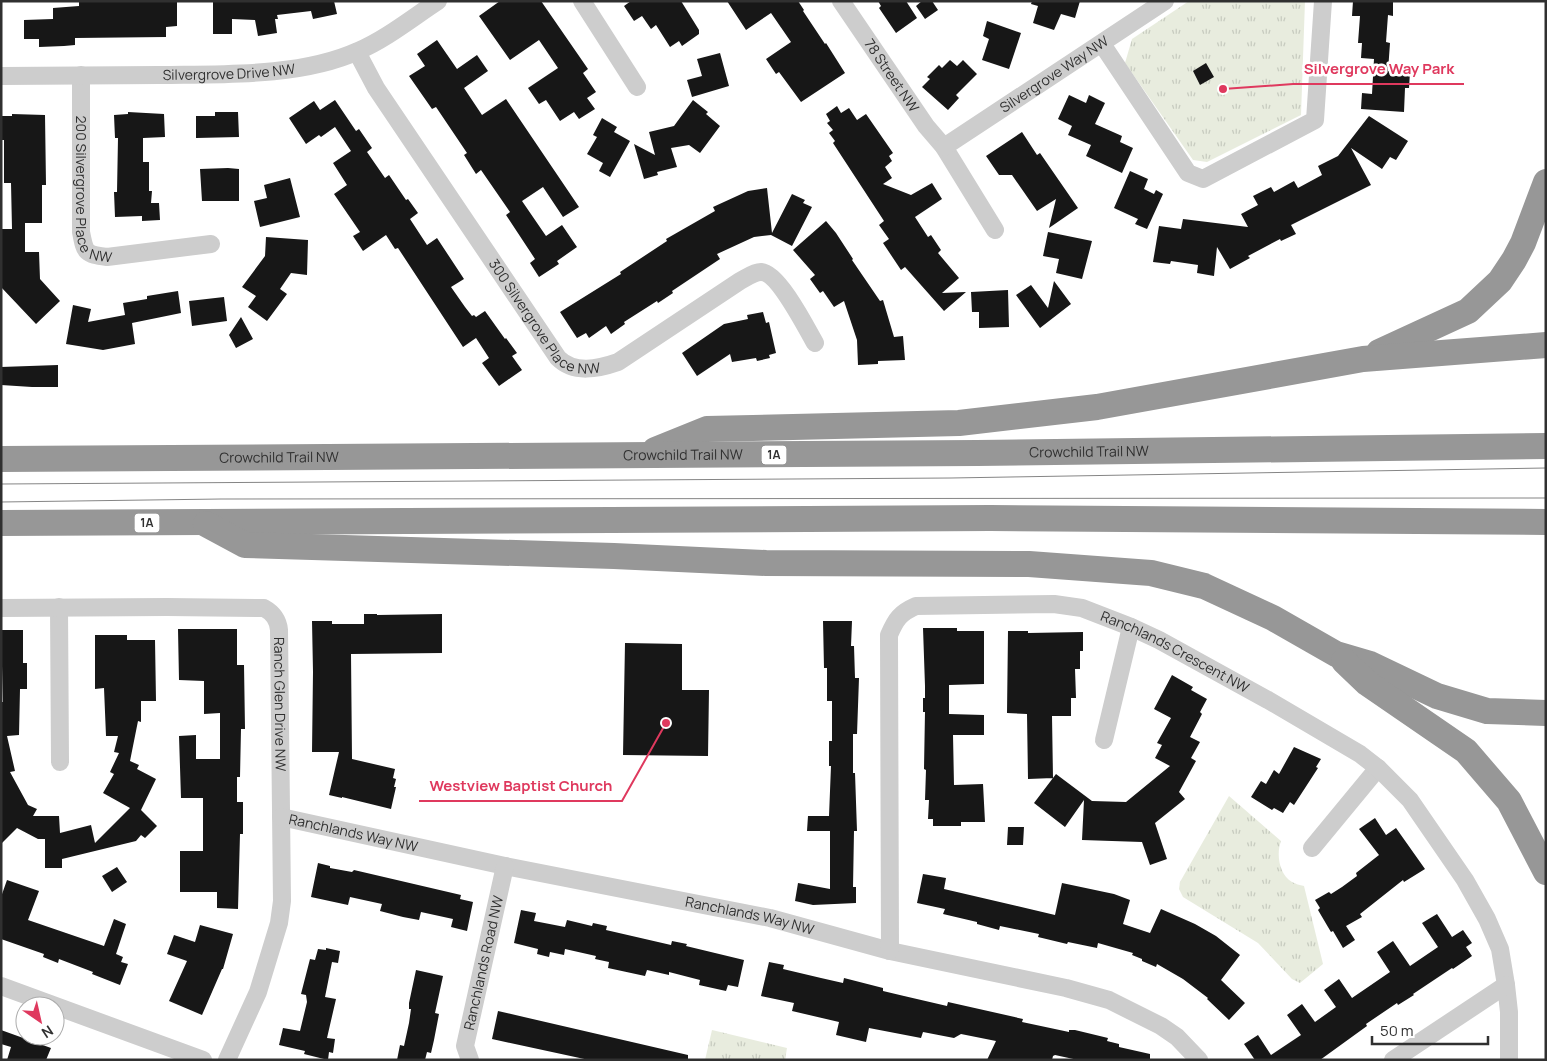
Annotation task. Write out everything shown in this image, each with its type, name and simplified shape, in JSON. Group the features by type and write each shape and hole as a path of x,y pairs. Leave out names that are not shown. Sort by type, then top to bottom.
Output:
{"highway":[{"path":"1363,359 1468,311 1500,281 1514,260 1522,243 1546,182"},
{"path":"640,455 707,429 959,423 1097,408 1363,359 1546,345"},
{"name":"Crowchild Trail NW","path":"1,459 977,453 1546,446"},
{"name":"1A","path":"1,523 1010,518 1546,522"},
{"path":"203,522 245,545 614,556 766,563 1029,564 1151,573 1204,586 1273,618 1336,654 1368,683 1466,751 1509,801 1546,872"},
{"path":"1336,654 1370,664 1437,696 1488,711 1546,713"}],"street":[{"name":"Silvergrove Drive NW","path":"1,76 222,74 287,69 322,63 357,52 373,44 438,1"},
{"path":"582,1 637,87"},
{"name":"78 Street NW","path":"841,1 920,118 944,147 995,230"},
{"name":"Silvergrove Way NW","path":"944,147 1165,1"},
{"path":"1102,44 1188,173 1203,179 1315,120 1322,1"},
{"name":"300 Silvergrove Place NW","path":"357,52 376,88 558,358 565,365 585,368 606,366 618,362 740,281 762,272 770,275 779,285 815,343"},
{"name":"200 Silvergrove Place NW","path":"81,75 81,232 86,251 90,255 107,257 211,244"},
{"name":"Ranchlands Crescent NW","path":"890,952 889,635 895,622 903,612 916,606 1054,604 1082,608 1159,640 1353,750 1378,768 1410,800 1465,880 1487,919 1500,949 1509,1012 1509,1060"},
{"path":"59,607 60,762"},
{"name":"Ranch Glen Drive NW","path":"1,608 264,608 272,614 278,623 282,901 278,923 258,992 227,1060"},
{"path":"1104,740 1131,627"},
{"path":"1312,848 1378,768"},
{"name":"Ranchlands Way NW","path":"281,817 505,866 770,918 890,952 1066,988 1109,1000 1161,1026 1177,1037 1199,1060"},
{"name":"Ranchlands Road NW","path":"470,1060 465,1046 505,866"},
{"path":"1393,1060 1506,985"},
{"path":"1,986 203,1060"}],"green space":[{"path":"1189,1 1305,1 1301,115 1207,162 1193,160 1125,63 1132,39"},
{"path":"1229,796 1281,841 1279,858 1281,869 1292,882 1304,886 1323,964 1300,983 1292,979 1258,943 1183,897 1179,889 1180,882"},
{"path":"712,1030 787,1048 785,1060 705,1060"}],"building":[{"path":"79,1 177,1 177,26 166,27 166,37 75,38 75,45 64,46 39,47 39,39 24,39 24,20 53,19 53,8 79,6"},
{"path":"213,1 334,1 337,14 313,19 311,11 277,15 278,19 275,19 277,33 258,36 255,20 232,19 232,34 213,34"},
{"path":"500,1 541,1 588,69 583,73 596,92 587,98 595,109 579,119 574,112 560,121 546,100 539,104 528,88 558,68 539,40 510,60 479,16"},
{"path":"631,1 681,1 699,30 699,34 682,46 679,41 670,47 656,25 651,29 642,16 634,21 624,6"},
{"path":"727,1 798,1 845,73 801,102 779,72 776,74 766,59 791,42 771,13 746,30"},
{"path":"878,1 906,1 917,18 896,33 879,8 881,6"},
{"path":"922,1 932,1 938,10 925,19 916,6"},
{"path":"1032,1 1080,1 1075,18 1061,14 1054,30 1033,23 1038,6 1031,4"},
{"path":"1353,1 1393,1 1393,16 1388,15 1386,42 1390,43 1388,71 1410,72 1409,88 1405,88 1404,112 1361,109 1362,93 1372,94 1374,59 1361,58 1362,43 1358,43 1360,16 1352,16"},
{"path":"987,21 1021,33 1009,69 982,60 989,39 983,36"},
{"path":"437,40 457,69 477,55 488,71 464,88 482,115 506,99 579,207 563,217 543,187 522,201 546,236 562,225 577,247 557,261 559,264 539,277 530,263 535,259 506,215 510,212 481,170 476,174 464,155 467,153 436,107 432,109 409,76 425,66 417,54"},
{"path":"720,53 729,86 692,97 687,80 702,76 697,59"},
{"path":"950,60 957,66 963,60 977,74 956,95 959,98 948,110 922,87 930,79 927,77 939,65 942,68"},
{"path":"1206,63 1214,77 1200,85 1193,71"},
{"path":"1069,95 1086,103 1089,95 1105,103 1095,124 1122,136 1120,142 1133,148 1122,173 1086,156 1091,145 1068,135 1072,126 1058,119"},
{"path":"335,100 356,131 359,129 372,148 367,152 385,178 389,175 406,200 408,199 418,213 410,219 427,245 437,238 464,279 451,287 465,307 472,316 476,317 485,311 517,353 512,356 522,370 499,386 482,363 489,358 476,338 463,347 398,248 395,249 386,235 363,251 353,236 360,232 334,194 347,185 333,163 351,151 335,127 321,137 319,135 306,144 289,118 314,101 320,110"},
{"path":"693,100 708,112 706,114 720,126 700,153 689,145 671,148 677,167 657,172 658,175 644,179 634,144 655,155 649,132 674,126"},
{"path":"837,106 841,113 849,108 857,120 866,114 893,153 889,156 892,161 885,167 892,178 883,184 911,195 932,183 942,199 915,217 928,237 931,235 941,250 938,253 959,278 942,293 966,292 944,311 905,267 901,270 883,243 889,239 879,225 884,221 833,143 835,141 829,133 833,130 827,123 830,121 826,114"},
{"path":"128,112 164,114 165,137 143,138 143,162 149,162 149,191 152,191 151,203 159,203 160,220 142,221 142,216 115,217 114,192 117,192 118,138 115,138 114,115 128,114"},
{"path":"215,112 238,112 239,137 196,138 196,116 215,116"},
{"path":"12,114 45,115 46,185 42,185 42,223 25,223 25,252 39,252 40,279 60,301 36,324 1,287 1,229 12,229 11,183 4,183 4,140 1,140 1,116 12,116"},
{"path":"1369,116 1408,141 1396,160 1390,157 1382,169 1351,148 1371,185 1291,225 1296,234 1281,241 1280,239 1248,256 1250,258 1230,269 1217,247 1214,276 1197,273 1198,265 1171,261 1170,264 1153,262 1159,226 1181,229 1183,219 1248,227 1241,214 1258,205 1253,196 1271,187 1274,192 1294,181 1298,188 1322,175 1318,166 1338,156"},
{"path":"602,118 617,127 614,132 630,141 610,177 599,171 603,163 587,154 597,137 593,135"},
{"path":"1022,132 1037,155 1040,153 1078,208 1049,228 1056,199 1037,211 1012,175 999,175 986,156"},
{"path":"200,169 239,169 239,201 202,201"},
{"path":"1130,171 1148,179 1144,189 1154,194 1156,190 1163,194 1147,229 1135,224 1138,219 1114,208"},
{"path":"290,178 300,217 260,227 254,201 267,198 264,185"},
{"path":"767,188 772,233 792,194 805,200 803,203 812,207 792,246 771,235 754,237 717,254 720,259 672,291 673,293 658,303 657,301 624,322 625,324 611,334 606,326 589,338 586,333 577,338 560,312 621,274 620,272 667,241 666,239 715,211 713,207 748,191"},
{"path":"826,221 836,233 880,301 883,300 894,337 903,336 905,360 878,361 878,364 858,365 857,340 844,301 834,307 823,291 820,293 810,279 815,275 793,250"},
{"path":"1048,232 1092,241 1082,279 1056,273 1059,259 1043,256"},
{"path":"266,237 308,240 307,275 291,273 280,289 287,294 267,321 248,307 256,296 242,287 265,256"},
{"path":"1054,281 1071,304 1040,328 1016,295 1031,285 1048,308"},
{"path":"1008,290 1009,327 979,328 979,312 972,312 971,292"},
{"path":"178,291 181,313 132,323 135,344 103,350 66,344 73,305 91,309 88,322 125,315 123,303 147,299 147,296"},
{"path":"224,297 227,321 192,326 189,301"},
{"path":"763,312 766,323 769,322 776,353 769,355 770,358 757,361 756,358 732,362 730,354 697,376 682,353 724,324 748,319 747,315"},
{"path":"241,317 253,339 236,348 229,335"},
{"path":"58,365 58,387 1,385 1,367"},
{"path":"364,614 442,614 442,653 351,654 352,759 395,769 393,778 396,779 394,787 396,787 391,809 329,795 339,752 312,752 312,621 332,621 332,624 364,624"},
{"path":"823,621 852,621 851,646 854,646 855,678 859,678 857,734 853,734 853,773 855,773 857,831 854,831 853,887 856,887 856,903 813,905 795,901 798,883 830,889 830,831 807,831 808,816 829,816 831,766 829,766 829,741 832,741 832,701 827,701 827,668 824,668"},
{"path":"923,628 957,628 957,631 984,631 984,684 949,685 949,714 984,715 984,735 953,735 954,785 983,784 985,822 961,822 961,826 933,826 933,819 928,819 929,800 925,800 926,770 924,769 925,712 923,712 923,698 925,698 925,686"},
{"path":"178,629 237,629 237,665 244,665 245,729 241,729 240,777 237,777 237,802 243,802 243,834 240,834 238,909 217,908 217,892 180,892 180,851 203,851 203,798 181,798 179,736 196,735 196,759 220,759 220,713 204,714 204,681 179,680"},
{"path":"1,630 23,630 23,663 27,663 27,689 20,689 19,735 7,736 15,771 10,772 28,805 37,809 33,816 59,816 60,833 91,825 95,843 130,808 103,793 114,774 110,772 119,753 114,752 118,736 106,736 104,688 95,689 95,635 127,635 127,640 155,640 156,701 141,701 141,722 138,721 130,761 139,765 137,769 156,779 141,810 157,826 145,838 141,835 136,841 62,859 62,868 45,868 45,839 38,839 17,828 1,844 1,702 3,702"},
{"path":"1008,631 1028,631 1028,633 1083,632 1083,651 1080,651 1080,669 1075,669 1076,698 1071,698 1071,716 1052,716 1053,778 1028,779 1027,714 1007,713"},
{"path":"625,643 682,644 682,690 709,690 708,756 623,755"},
{"path":"1172,675 1193,687 1191,690 1207,699 1200,712 1202,714 1190,737 1200,742 1191,758 1196,761 1179,792 1185,799 1155,823 1167,859 1150,865 1142,842 1082,840 1084,800 1065,827 1034,803 1056,774 1092,801 1126,802 1170,766 1155,758 1162,745 1157,743 1171,718 1154,709"},
{"path":"1294,747 1321,759 1316,767 1318,768 1294,805 1290,802 1283,813 1274,808 1272,810 1251,797 1261,781 1266,784 1274,770 1279,774"},
{"path":"1375,818 1386,835 1396,828 1425,869 1404,882 1403,880 1360,914 1362,917 1346,926 1355,940 1343,948 1318,910 1320,908 1315,900 1329,892 1331,894 1342,887 1379,855 1359,829"},
{"path":"1008,827 1024,827 1023,845 1007,845"},
{"path":"318,863 330,866 330,868 352,872 354,870 461,895 460,899 473,902 467,931 451,927 453,919 421,912 419,920 380,911 382,904 350,897 348,905 311,897"},
{"path":"117,867 127,882 112,892 102,876"},
{"path":"923,874 946,878 944,889 1055,915 1062,883 1114,894 1130,900 1123,924 1150,933 1161,909 1195,924 1216,936 1240,955 1221,980 1245,1003 1229,1020 1208,998 1183,979 1157,964 1156,967 1142,961 1142,959 1132,955 1133,953 1098,943 1097,948 1068,942 1067,944 1038,937 1039,934 1000,926 999,930 977,924 977,922 943,914 945,909 917,903"},
{"path":"7,880 39,891 28,920 104,946 114,919 126,924 116,954 123,957 121,962 128,964 120,985 92,974 93,972 59,959 58,963 43,957 44,954 1,939 1,897"},
{"path":"521,910 536,913 534,921 565,927 567,920 592,926 593,923 607,926 606,930 671,945 672,941 687,944 686,946 744,960 738,987 728,985 726,991 699,985 700,980 669,972 669,975 647,970 645,976 608,968 609,962 595,959 596,956 565,949 564,955 550,952 549,957 537,954 538,949 514,943"},
{"path":"1437,914 1452,937 1463,930 1472,943 1466,947 1472,956 1414,995 1398,1005 1397,1003 1366,1024 1367,1026 1320,1060 1255,1060 1244,1044 1258,1035 1271,1055 1301,1035 1287,1015 1302,1004 1315,1022 1336,1007 1324,990 1339,979 1352,998 1390,972 1377,952 1393,941 1410,966 1438,947 1422,923"},
{"path":"200,925 233,934 223,969 202,1015 169,1001 187,961 167,954 174,935 195,942"},
{"path":"326,948 340,951 338,963 332,962 325,997 336,999 327,1038 335,1039 333,1053 329,1052 328,1060 304,1054 305,1051 279,1045 283,1028 300,1031 307,1002 306,995 301,994 310,959 315,960 318,949 326,950"},
{"path":"769,962 784,965 783,969 843,983 844,978 883,988 883,991 947,1006 948,1002 1023,1019 1022,1022 1069,1032 1069,1030 1075,1030 1108,1038 1107,1041 1119,1044 1119,1047 1150,1054 1150,1060 1078,1060 1055,1055 1052,1060 987,1060 996,1041 961,1034 954,1038 923,1032 921,1038 869,1028 866,1042 836,1035 839,1022 792,1011 794,1003 761,996"},
{"path":"416,970 443,976 435,1013 439,1014 434,1040 431,1053 427,1052 425,1060 397,1060 400,1045 404,1046 409,1023 411,1009 409,1009 409,1003"},
{"path":"498,1011 688,1055 688,1060 589,1060 492,1039"},
{"path":"1,1030 15,1035 15,1046 45,1046 51,1048 46,1060 7,1060 11,1047 1,1044"}],"tram line":[{"path":"1,484 951,478 1546,468"},
{"path":"1,502 221,499 1546,498"}],"place":[{"name":"Silvergrove Way Park","path":"1223,89"},
{"name":"Westview Baptist Church","path":"666,723"}]}
